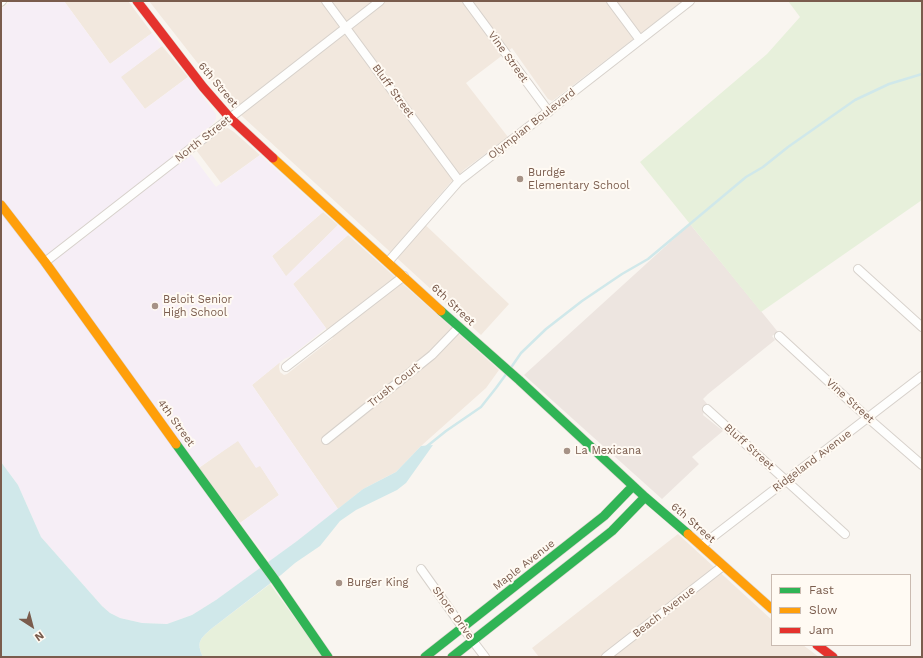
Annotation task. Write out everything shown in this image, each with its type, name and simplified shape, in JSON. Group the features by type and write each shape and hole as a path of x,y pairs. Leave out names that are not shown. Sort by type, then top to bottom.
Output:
{"street":[{"name":"6th Street","path":"137,1 203,87 230,118 519,380 645,497 771,608"},
{"name":"Bluff Street","path":"326,1 459,181"},
{"name":"North Street","path":"45,262 380,1"},
{"name":"Vine Street","path":"467,1 549,112"},
{"path":"611,1 640,40"},
{"name":"Olympian Boulevard","path":"388,262 459,181 690,1"},
{"name":"4th Street","path":"1,205 45,262 275,580 328,657"},
{"path":"858,270 922,327"},
{"path":"286,367 404,276"},
{"name":"Trush Court","path":"326,440 432,355 460,327"},
{"name":"Vine Street","path":"779,336 868,418 922,465"},
{"name":"Ridgeland Avenue","path":"702,546 922,376"},
{"name":"Bluff Street","path":"707,409 845,534"},
{"name":"Maple Avenue","path":"425,657 604,516 633,486"},
{"path":"452,657 612,531 645,497"},
{"name":"Beach Avenue","path":"606,657 723,566"},
{"name":"Shore Drive","path":"422,569 485,657"},
{"path":"818,646 827,656"}],"shaded area":[{"name":"Beloit Senior High School","path":"12,1 64,1 110,64 152,33 162,46 121,77 145,109 188,77 216,114 216,118 212,125 186,147 216,187 260,155 323,212 272,256 286,276 338,225 348,235 293,284 326,328 252,385 338,509 270,561 240,523 279,495 260,466 256,468 238,441 191,473 260,568 216,600 192,615 167,624 142,623 120,618 110,613 102,606 41,537 18,485 1,462 1,9"},
{"path":"64,1 128,1 152,33 110,64"},
{"path":"149,1 683,1 552,101 548,99 512,48 466,83 508,137 465,169 451,182 419,219 509,304 481,335 232,107"},
{"path":"162,46 188,77 145,109 120,77"},
{"path":"228,128 260,155 221,183 196,150 224,129"},
{"path":"323,212 338,225 286,277 272,256"},
{"path":"690,224 778,332 772,336 775,340 703,399 709,406 704,411 703,415 723,431 692,457 699,464 662,499 524,375"},
{"path":"348,235 499,370 486,388 421,446 396,472 363,489 338,509 252,385 280,362 280,372 284,375 287,374 333,338 293,284"},
{"path":"238,440 256,467 260,465 279,495 240,523 199,468"},
{"path":"678,534 771,619 771,646 804,646 819,657 539,657 532,648"}],"green space":[{"path":"788,1 922,1 922,200 761,312 640,162 767,54 800,17"},
{"path":"270,584 323,657 203,657 200,648 200,641 204,635"}],"water":[{"path":"433,445 406,483 397,490 356,510 340,521 320,546 295,563 207,632 200,641 200,648 203,657 1,657 1,462 18,485 41,537 102,606 110,613 120,618 142,623 167,624 192,615 216,600 297,541 363,489 396,472 421,446"}],"waterway":[{"path":"510,369 521,353 546,329 582,301 622,274 648,259 746,177 763,167 788,147 855,100 889,84 922,74"},
{"path":"426,447 481,407 507,373"}],"traffic: fast":[{"path":"441,311 519,380 645,497 688,534"},
{"path":"176,444 275,580 328,657"},
{"path":"425,657 604,516 633,486"},
{"path":"452,657 612,531 645,497"}],"traffic: slow":[{"path":"273,158 441,311"},
{"path":"1,205 45,262 176,444"},
{"path":"688,534 771,608"}],"traffic: jam":[{"path":"137,1 203,87 230,118 273,158"},
{"path":"818,646 833,657"}],"place":[{"name":"Burdge Elementary School","path":"520,179"},
{"name":"Beloit Senior High School","path":"155,306"},
{"name":"La Mexicana","path":"567,451"},
{"name":"Burger King","path":"339,583"}]}
